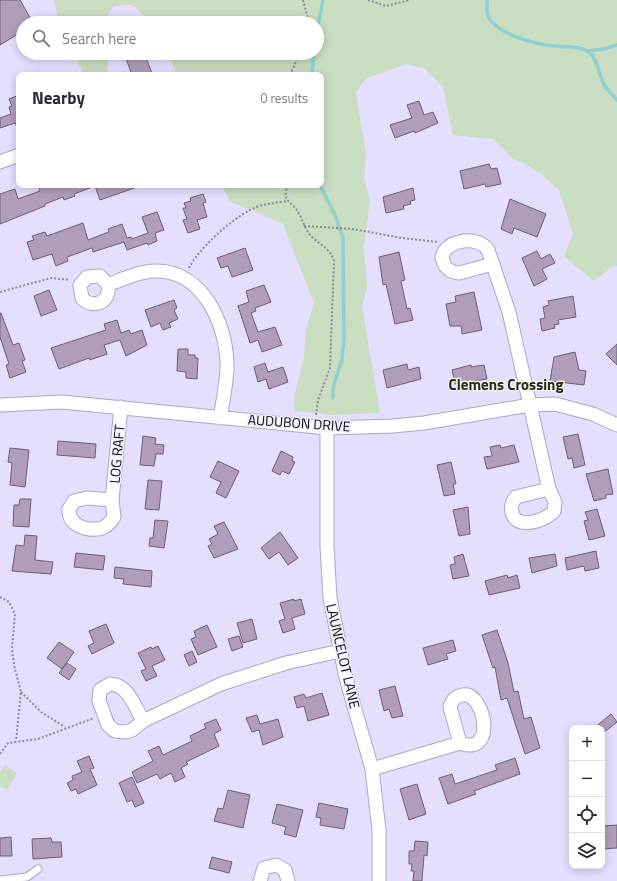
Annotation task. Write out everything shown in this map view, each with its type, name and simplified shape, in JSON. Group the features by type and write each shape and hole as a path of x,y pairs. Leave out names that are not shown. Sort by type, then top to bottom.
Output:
{"street":[{"path":"0,162 16,156"},
{"path":"493,264 460,273 454,273 445,267 442,257 446,248 451,245 473,240 484,244 488,250 493,264 509,312 549,489"},
{"path":"108,285 146,272 174,274 184,278 194,285 206,297 214,310 225,343 227,369 220,418"},
{"path":"94,275 104,279 108,285 108,294 106,299 97,304 90,304 82,298 79,290 80,285 87,277 94,275"},
{"name":"AUDUBON DRIVE","path":"0,405 62,402 328,428 393,426 424,423 530,405 555,404 574,408 617,425"},
{"name":"LOG RAFT","path":"112,500 121,407"},
{"name":"LAUNCELOT LANE","path":"328,428 327,575 340,651 372,769 380,830 379,881"},
{"path":"143,721 126,691 116,684 104,686 100,690 99,701 104,714 111,729 120,733 132,730 143,721 221,684 286,663 340,651"},
{"path":"372,769 460,743"},
{"path":"260,881 264,868 276,865 285,870 288,881"}],"lane":[{"path":"0,880 27,877 38,869"}],"path":[{"path":"303,0 307,16"},
{"path":"368,0 386,6 410,0"},
{"path":"291,72 297,60"},
{"path":"287,188 285,196 287,201 296,209 304,226 311,236 329,250 334,262 330,368 318,400 316,415 328,428"},
{"path":"184,278 192,262 207,245 240,216 262,205 287,201"},
{"path":"304,226 353,229 402,238 438,242 446,248"},
{"path":"0,292 51,278 67,278 80,285"},
{"path":"0,597 9,602 15,614 13,657 21,692 16,741"},
{"path":"21,692 41,712 66,727"},
{"path":"0,754 8,743 38,739 66,727 104,714"}],"green space":[{"path":"54,0 617,0 617,266 614,265 594,281 564,257 573,234 559,190 542,175 512,158 493,139 453,135 443,87 424,68 406,64 365,79 356,93 366,154 364,178 370,201 364,247 367,288 362,306 380,413 333,415 294,411 295,393 304,358 306,329 314,303 283,224 230,202 223,188 324,188 324,72 176,72 171,60 324,60 324,16 144,16 132,5 114,6 107,16 57,16"},
{"path":"76,60 108,60 106,72 83,72"},
{"path":"5,765 17,773 7,790 0,786 0,773"}],"building":[{"path":"0,0 20,0 29,16 16,16 16,35 0,45"},
{"path":"127,60 147,60 152,72 131,72"},
{"path":"16,96 16,125 15,123 0,128 0,118 11,114 9,107 12,106 9,99"},
{"path":"419,101 424,115 433,112 438,123 415,133 414,131 395,138 390,125 412,118 407,105"},
{"path":"489,164 491,169 497,168 501,184 486,187 485,184 464,189 460,171"},
{"path":"39,188 90,188 74,194 75,196 64,200 63,197 0,224 0,194 15,189 18,199 40,191"},
{"path":"96,188 134,188 100,200"},
{"path":"413,188 415,200 410,201 411,204 403,206 404,209 386,213 383,197"},
{"path":"203,194 206,202 203,203 207,217 197,220 200,229 188,233 183,220 187,219 183,208 186,208 184,203 191,201 190,198"},
{"path":"510,199 546,214 537,237 514,228 512,234 501,229"},
{"path":"157,212 164,230 155,233 157,241 148,245 147,243 127,250 124,242 93,252 92,248 67,257 68,261 56,266 52,254 33,260 27,242 34,240 32,236 45,232 47,236 83,223 88,240 109,232 108,229 122,224 127,238 131,237 132,239 148,233 142,217"},
{"path":"245,248 253,270 232,277 228,266 221,268 217,258"},
{"path":"537,251 541,259 550,254 555,263 542,269 547,279 534,286 522,258"},
{"path":"399,252 405,280 401,281 407,309 410,308 413,320 395,324 386,284 383,285 379,257"},
{"path":"264,285 271,302 255,308 256,311 251,313 258,332 275,327 282,345 262,352 258,340 250,343 238,306 249,302 246,291"},
{"path":"49,290 57,310 41,316 34,296"},
{"path":"474,292 482,330 462,334 461,326 450,326 446,304 456,302 455,296"},
{"path":"573,296 576,317 558,320 559,324 554,325 555,328 542,331 540,319 545,318 543,307 549,305 548,301"},
{"path":"174,300 177,308 174,310 178,319 169,323 171,327 163,330 160,323 151,327 145,310"},
{"path":"0,313 13,345 19,343 25,360 22,361 26,372 10,378 6,365 9,364 0,337"},
{"path":"117,320 121,333 129,330 131,334 142,330 147,345 126,356 120,340 104,345 107,354 90,360 89,358 59,369 51,348 106,330 104,324"},
{"path":"617,344 617,365 606,354"},
{"path":"178,349 188,349 188,355 195,355 195,358 198,358 197,379 186,378 186,372 177,371"},
{"path":"575,352 579,370 586,371 584,385 550,381 554,357"},
{"path":"265,363 268,372 283,367 288,382 269,389 266,379 258,382 254,367"},
{"path":"407,364 408,370 419,367 421,379 387,388 383,370"},
{"path":"471,365 471,367 484,365 487,379 455,384 452,370"},
{"path":"578,434 585,465 574,468 572,458 568,459 563,437"},
{"path":"143,436 156,438 155,444 164,445 163,454 156,454 154,466 140,465"},
{"path":"58,441 96,444 95,458 57,455"},
{"path":"500,445 501,448 514,445 519,462 487,469 484,457 492,456 490,447"},
{"path":"10,448 29,450 25,487 10,485 12,463 8,462"},
{"path":"281,451 293,457 292,461 295,462 289,474 282,471 280,475 272,471"},
{"path":"218,461 239,471 226,498 216,493 221,482 210,477"},
{"path":"451,462 456,484 453,484 455,494 444,496 437,465"},
{"path":"608,469 613,494 606,495 606,498 594,501 586,474"},
{"path":"148,480 162,481 159,510 145,509"},
{"path":"20,499 31,499 29,527 13,526 14,505 19,505"},
{"path":"468,507 470,534 459,536 453,510"},
{"path":"597,509 605,536 589,540 584,521 588,520 585,512"},
{"path":"155,520 168,521 164,548 149,546 150,538 153,538"},
{"path":"224,522 238,549 214,558 208,546 212,544 209,539 218,534 214,526"},
{"path":"280,532 298,558 288,565 279,552 269,559 261,548"},
{"path":"25,535 37,536 35,560 53,562 51,574 12,571 16,545 24,546"},
{"path":"596,551 599,568 585,571 584,566 567,570 565,558"},
{"path":"76,553 105,556 103,570 74,567"},
{"path":"463,554 469,576 453,579 450,565 455,564 454,557"},
{"path":"555,554 557,566 532,573 529,558"},
{"path":"115,567 152,571 151,587 123,584 124,579 114,578"},
{"path":"507,575 508,578 517,575 520,588 489,595 485,581"},
{"path":"294,599 294,601 301,599 305,614 292,618 295,629 283,633 279,621 285,619 280,603"},
{"path":"252,619 257,639 243,643 237,623"},
{"path":"106,624 114,643 92,654 88,646 94,643 89,631"},
{"path":"207,625 217,647 198,655 191,639 196,637 194,631"},
{"path":"497,630 508,663 514,692 518,691 524,719 531,717 540,748 525,754 507,698 501,700 495,667 493,668 482,635"},
{"path":"239,636 243,647 232,651 228,639"},
{"path":"453,640 456,651 446,654 448,659 428,665 423,648"},
{"path":"59,642 74,652 62,669 47,658"},
{"path":"158,646 165,660 152,666 157,676 146,681 141,671 146,669 138,653 151,647 152,649"},
{"path":"192,651 197,662 189,666 184,655"},
{"path":"67,663 76,669 69,680 59,673"},
{"path":"395,686 403,716 392,718 389,709 384,711 379,690"},
{"path":"322,693 329,715 308,721 304,706 297,708 294,697 304,694 306,698"},
{"path":"611,714 617,722 605,732 605,725 598,725"},
{"path":"257,715 260,724 278,719 283,737 263,745 259,730 252,732 246,718"},
{"path":"216,719 221,730 214,734 219,746 186,762 188,764 181,768 185,777 175,782 171,773 160,779 157,774 137,783 132,772 153,761 148,751 159,746 163,755 192,741 190,736 206,728 204,724"},
{"path":"89,756 94,768 90,769 97,785 78,794 76,789 71,791 67,783 73,780 72,776 82,772 77,761"},
{"path":"515,758 520,774 474,791 476,794 448,804 439,778 452,774 455,784 497,770 495,765"},
{"path":"132,777 144,803 135,807 132,800 127,802 119,783"},
{"path":"417,784 426,814 409,820 400,789"},
{"path":"228,790 250,795 243,828 214,821 218,808 223,809"},
{"path":"319,803 348,809 344,829 320,825 321,818 316,817"},
{"path":"277,804 303,810 296,837 284,834 286,827 272,823"},
{"path":"617,825 617,848 605,849 605,826"},
{"path":"11,837 12,856 0,856 0,838"},
{"path":"51,838 52,842 61,842 62,857 33,859 32,839"},
{"path":"415,841 428,842 427,856 424,855 422,881 413,881 414,871 411,871 412,864 409,864 409,851 414,851"},
{"path":"212,857 232,862 229,873 209,868"}],"waterway":[{"path":"320,16 323,0"},
{"path":"487,0 487,11 489,18 494,24 509,34 528,41 546,45 575,47 583,49 591,54 596,62 605,86 617,100"},
{"path":"588,51 604,49 617,45"},
{"path":"312,72 313,60"},
{"path":"322,188 335,215 343,238 344,339 342,359 333,388 333,398"}],"district":[{"name":"Clemens Crossing","path":"506,385"}]}
